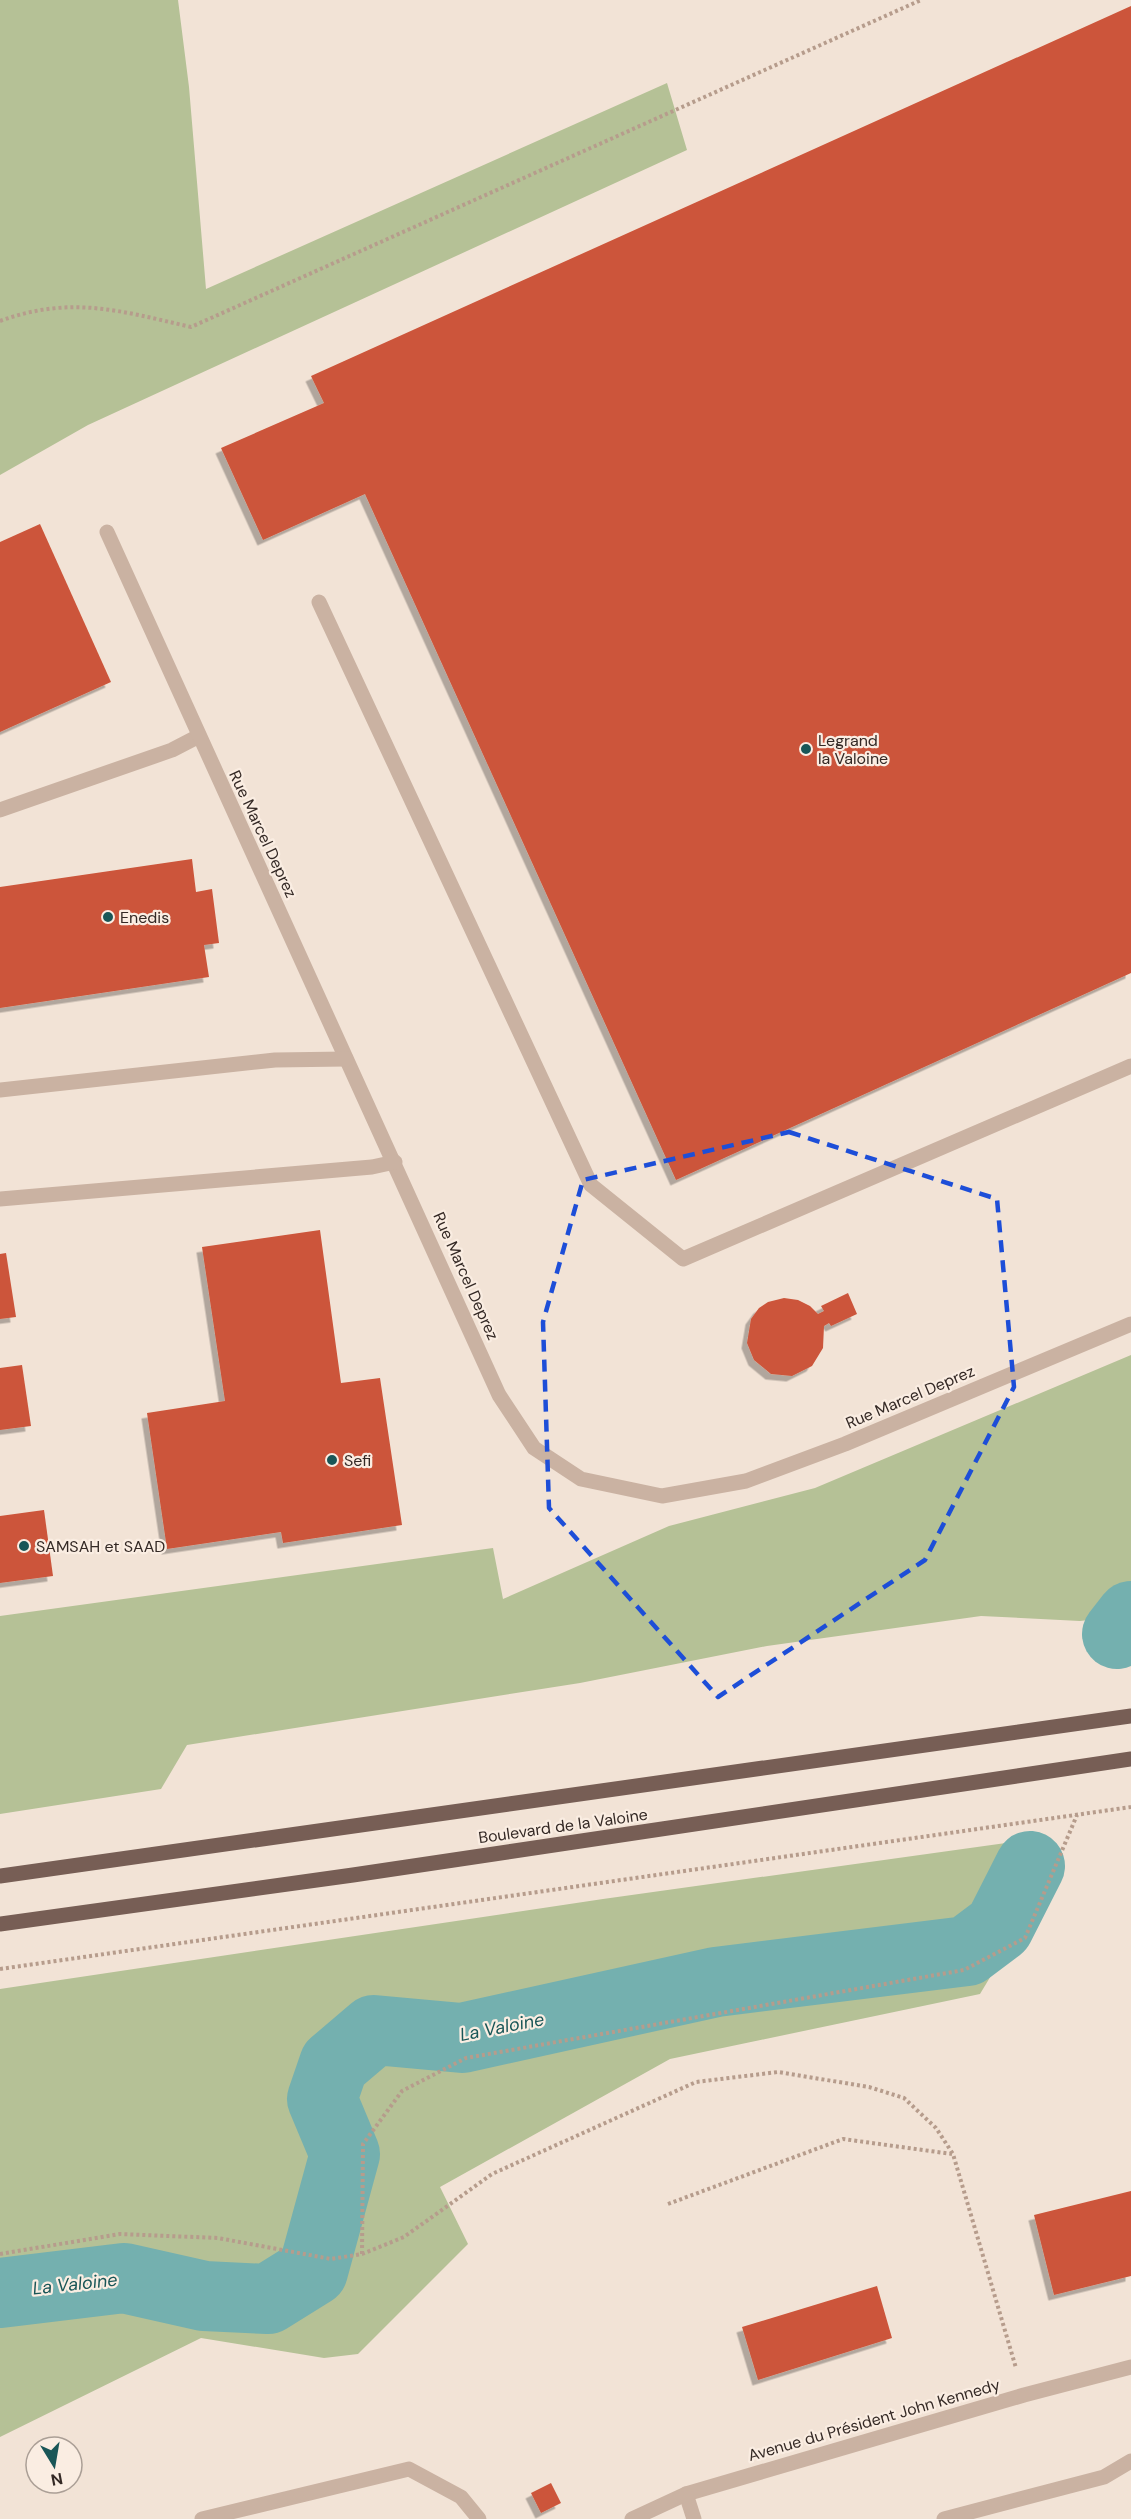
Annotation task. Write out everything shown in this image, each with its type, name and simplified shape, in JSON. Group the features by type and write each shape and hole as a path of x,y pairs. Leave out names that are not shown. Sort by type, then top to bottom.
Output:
{"main road":[{"name":"Boulevard de la Valoine","path":"0,1876 1131,1716"},
{"name":"Boulevard de la Valoine","path":"0,1924 377,1872 1131,1759"}],"street":[{"name":"Rue Marcel Deprez","path":"106,532 395,1162 499,1395 534,1448 581,1479 662,1496 746,1481 845,1444 1131,1324"},
{"path":"319,602 591,1185 683,1259 1131,1066"},
{"path":"0,810 172,750 199,736"},
{"path":"0,1090 275,1060 346,1059"},
{"path":"0,1199 372,1167 395,1162"},
{"name":"Avenue du Président John Kennedy","path":"632,2519 686,2494 1024,2395 1131,2367"},
{"path":"944,2519 1104,2477 1131,2462"},
{"path":"202,2519 409,2469 461,2497 479,2519"},
{"path":"686,2494 694,2519"}],"path":[{"path":"0,321 63,306 108,308 191,327 921,0"},
{"path":"0,1969 1131,1807"},
{"path":"362,2254 363,2144 402,2091 466,2058 964,1971 1025,1938 1077,1815"},
{"path":"0,2254 120,2234 218,2238 331,2259 362,2254 405,2237 492,2174 696,2082 778,2072 868,2086 904,2098 936,2128 952,2154 1024,2395"},
{"path":"668,2204 843,2139 952,2154"}],"highlighted area":[{"path":"789,1132 997,1199 1014,1387 925,1560 718,1697 549,1508 543,1322 583,1180"}],"green space":[{"path":"0,0 178,0 189,87 206,289 667,83 687,150 88,425 0,475"},
{"path":"1131,1355 1131,1615 1080,1621 981,1616 767,1646 580,1683 187,1745 161,1789 0,1814 0,1616 493,1548 503,1599 669,1526 815,1488"},
{"path":"1013,1842 1046,1884 980,1994 670,2059 440,2187 468,2244 358,2354 324,2358 201,2338 0,2437 0,1989 603,1899"}],"building":[{"name":"Legrand la Valoine","path":"1131,6 1131,973 676,1180 365,494 263,540 221,448 324,403 311,376"},
{"path":"40,524 111,682 0,732 0,542"},
{"name":"Enedis","path":"192,859 196,892 212,889 219,943 204,945 209,977 0,1008 0,887"},
{"path":"320,1230 341,1383 380,1378 402,1525 283,1543 281,1532 167,1549 147,1413 225,1401 202,1247"},
{"path":"6,1253 16,1317 0,1319 0,1254"},
{"path":"848,1293 857,1314 831,1326 829,1323 824,1326 823,1348 812,1366 792,1376 771,1374 754,1360 747,1343 751,1319 759,1308 768,1302 784,1298 798,1300 810,1306 818,1314 824,1311 821,1306"},
{"path":"22,1365 31,1426 0,1430 0,1368"},
{"name":"SAMSAH et SAAD","path":"44,1510 53,1576 0,1583 0,1516"},
{"path":"1131,2191 1131,2276 1054,2295 1034,2215"},
{"path":"877,2286 892,2338 758,2380 742,2327"},
{"path":"551,2483 561,2503 541,2513 531,2493"}],"waterway":[{"name":"La Valoine","path":"1117,1634 1131,1616"},
{"name":"La Valoine","path":"0,2293 124,2278 204,2296 268,2299 313,2271 345,2154 322,2099 334,2064 374,2030 462,2038 716,1982 967,1951 999,1927 1030,1866"}],"place":[{"name":"Legrand la Valoine","path":"806,749"},
{"name":"Enedis","path":"108,917"},
{"name":"Sefi","path":"332,1460"},
{"name":"SAMSAH et SAAD","path":"24,1546"}]}
